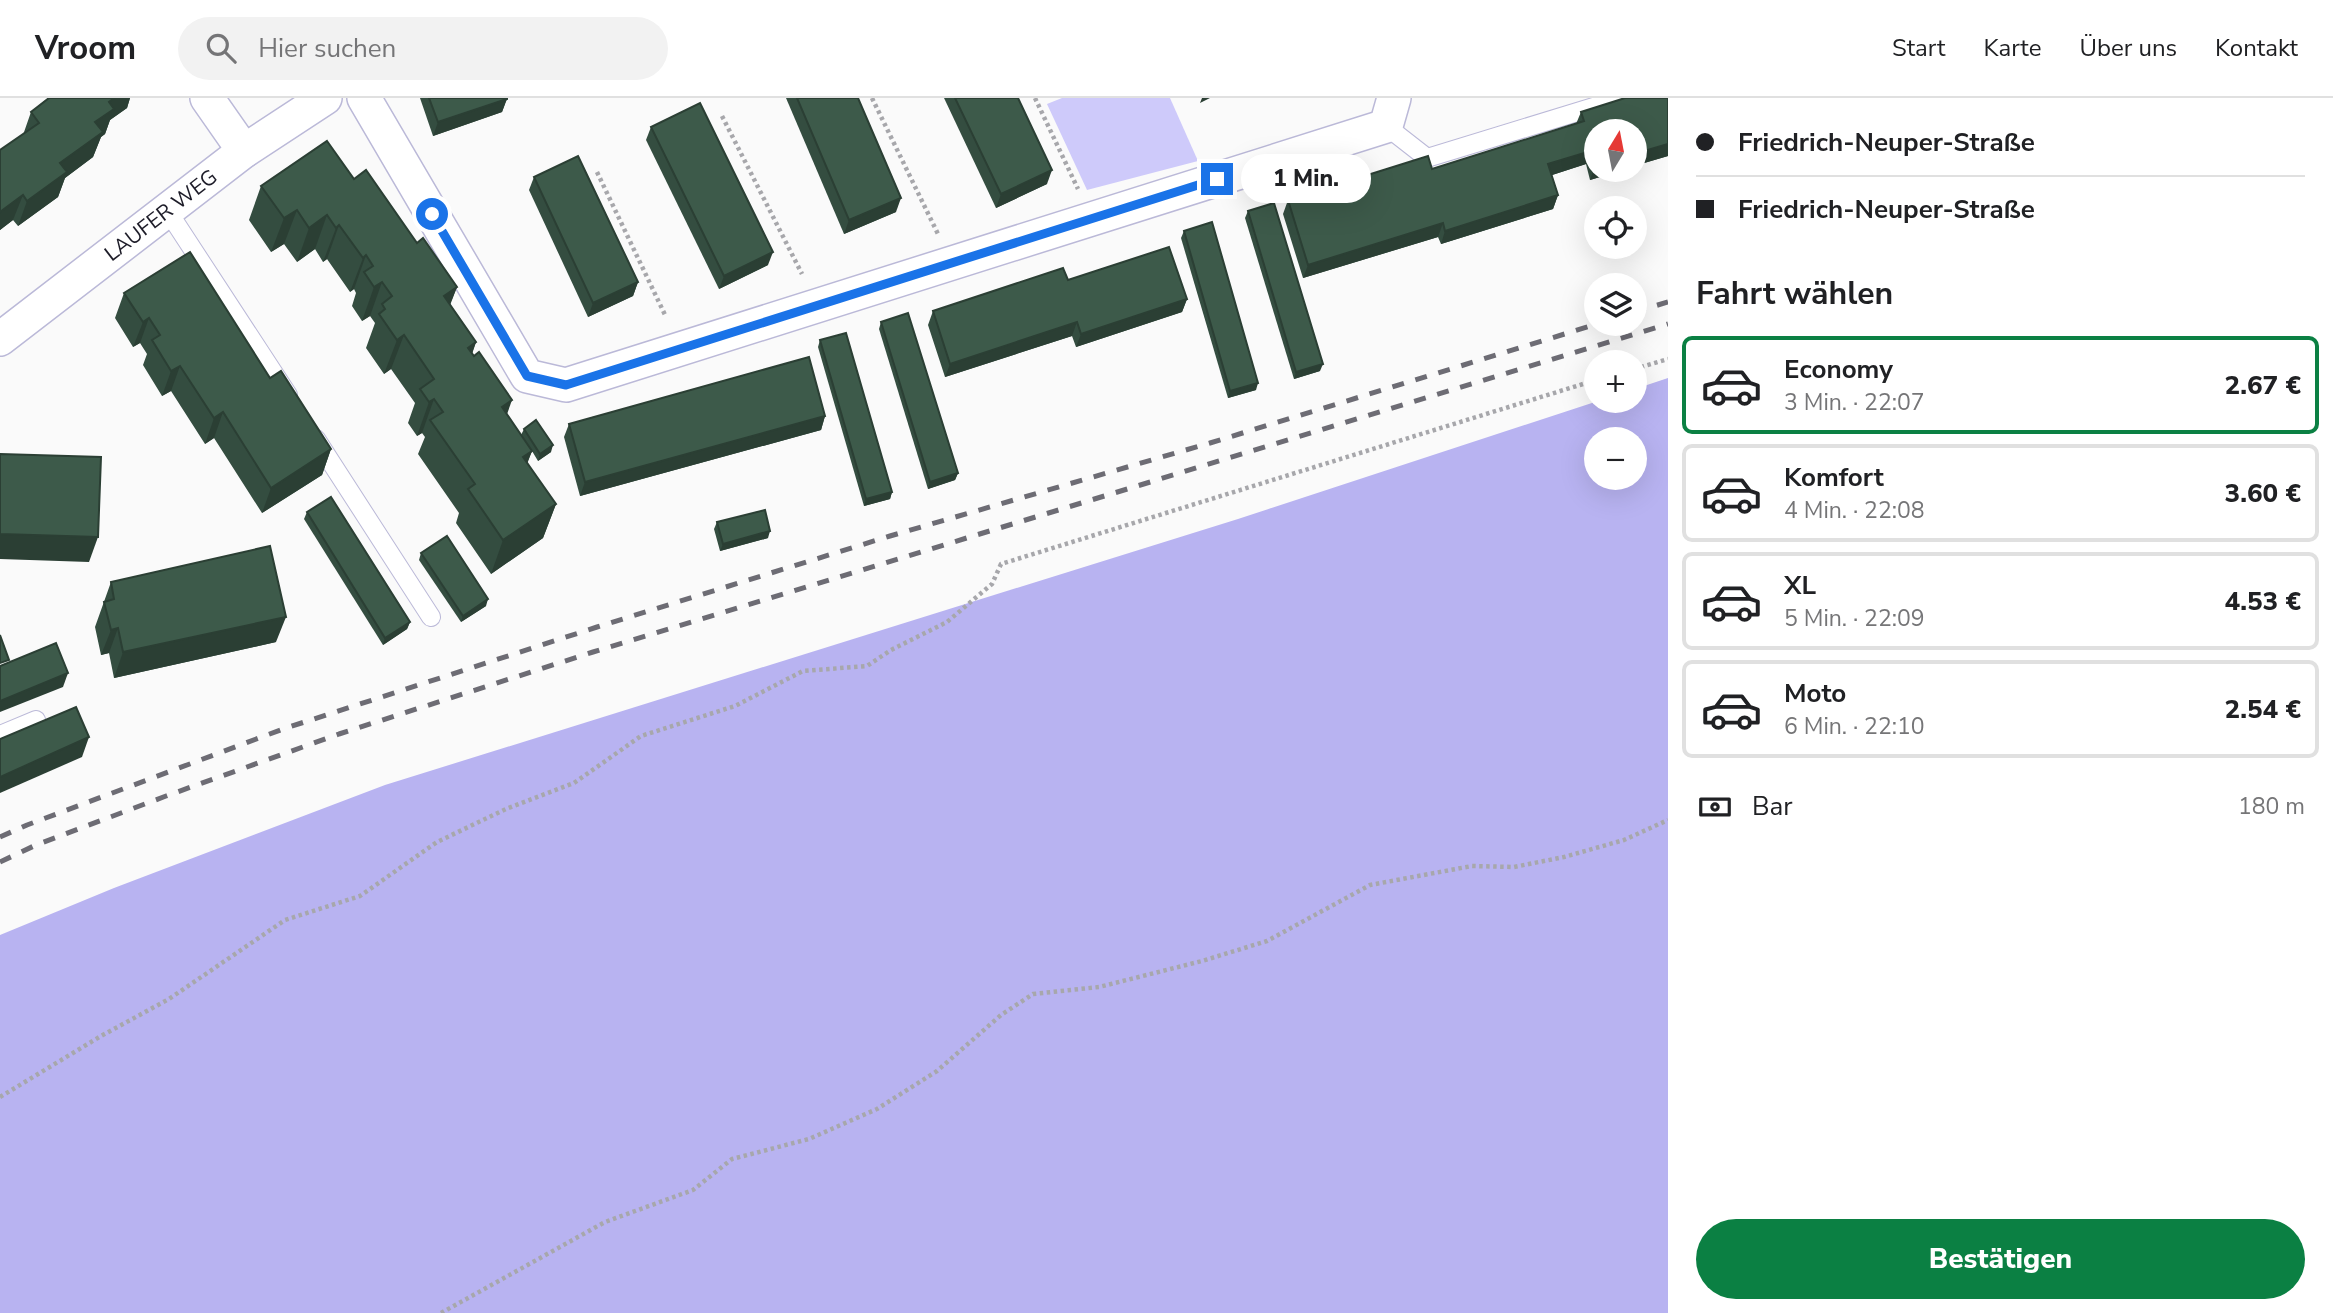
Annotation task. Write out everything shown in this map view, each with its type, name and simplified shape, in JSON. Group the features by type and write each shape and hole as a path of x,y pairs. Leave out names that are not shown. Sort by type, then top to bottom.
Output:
{"street":[{"path":"207,98 244,151"},
{"name":"LAUFER WEG","path":"0,339 244,151 325,98"},
{"path":"364,98 527,376 566,385 1092,219 1390,112"}],"lane":[{"path":"1390,112 1427,158 1623,98"},
{"path":"167,210 430,617"},
{"path":"0,735 36,720"}],"path":[{"path":"872,98 952,263"},
{"path":"1038,99 1092,219"},
{"path":"722,116 818,306"},
{"path":"597,172 681,349"},
{"path":"1647,365 1668,359"},
{"path":"0,1097 101,1036 170,999 285,920 360,896 437,842 506,809 574,783 641,736 734,706 803,671 867,666 891,650 947,622 992,584 1001,564 1584,384"},
{"path":"441,1313 605,1222 693,1190 732,1159 809,1139 877,1109 937,1071 1001,1015 1033,994 1099,987 1254,945 1278,935 1370,885 1472,866 1514,867 1564,857 1624,840 1668,820"}],"shaded area":[{"path":"1062,98 1170,98 1198,161 1087,190 1047,104"},
{"path":"1668,378 1668,1313 0,1313 0,935 114,888 385,785 1238,519 1584,406 1584,413 1647,413 1647,385"}],"building":[{"path":"49,98 114,98 109,102 114,109 95,122 103,132 60,163 67,172 27,201 23,195 0,212 0,150 39,123 31,112"},
{"path":"429,98 507,98 507,99 438,122"},
{"path":"797,98 858,98 901,198 849,220"},
{"path":"955,98 1018,98 1052,170 1001,194"},
{"path":"1625,98 1668,98 1668,144 1647,150 1647,119 1584,121 1581,112"},
{"path":"700,103 773,252 724,276 651,127"},
{"path":"1584,121 1584,153 1548,164 1558,195 1445,231 1443,223 1308,265 1288,200 1428,156 1432,169"},
{"path":"327,141 354,179 366,170 417,243 423,238 457,287 444,296 476,342 468,348 474,356 479,352 512,400 502,407 532,451 523,457 556,504 503,540 468,489 475,484 430,420 443,412 434,399 429,402 420,389 434,379 404,335 397,340 379,314 385,309 382,304 392,296 382,282 374,287 364,272 373,266 366,255 363,258 339,225 336,228 327,215 309,228 297,210 284,218 261,186"},
{"path":"578,156 638,282 593,303 534,177"},
{"path":"1274,203 1323,364 1296,372 1248,211"},
{"path":"1212,222 1258,383 1230,391 1184,231"},
{"path":"1169,247 1187,299 1081,334 1077,322 950,364 933,311 1063,268 1068,280"},
{"path":"190,252 270,378 281,371 331,449 271,488 223,412 214,418 180,366 171,371 152,340 160,335 149,318 143,322 124,293"},
{"path":"908,313 958,473 930,482 881,322"},
{"path":"846,333 892,492 866,499 820,340"},
{"path":"809,357 825,416 585,482 569,424"},
{"path":"536,420 553,445 540,454 524,429"},
{"path":"0,454 101,457 98,537 0,534"},
{"path":"331,497 410,622 385,638 307,512"},
{"path":"765,510 770,531 723,544 717,522"},
{"path":"447,536 488,599 463,616 421,553"},
{"path":"270,546 286,617 123,652 118,628 111,630 104,602 114,599 111,582"},
{"path":"0,635 9,660 0,663"},
{"path":"56,643 68,673 0,701 0,666"},
{"path":"76,707 89,737 0,777 0,739"}],"railway":[{"path":"1647,308 1668,302"},
{"path":"0,862 36,845 339,734 593,652 1668,324"},
{"path":"0,837 283,729 597,627 890,536 1210,443 1584,328"}],"route":[{"path":"432,214 527,376 566,385 1217,179"}]}
